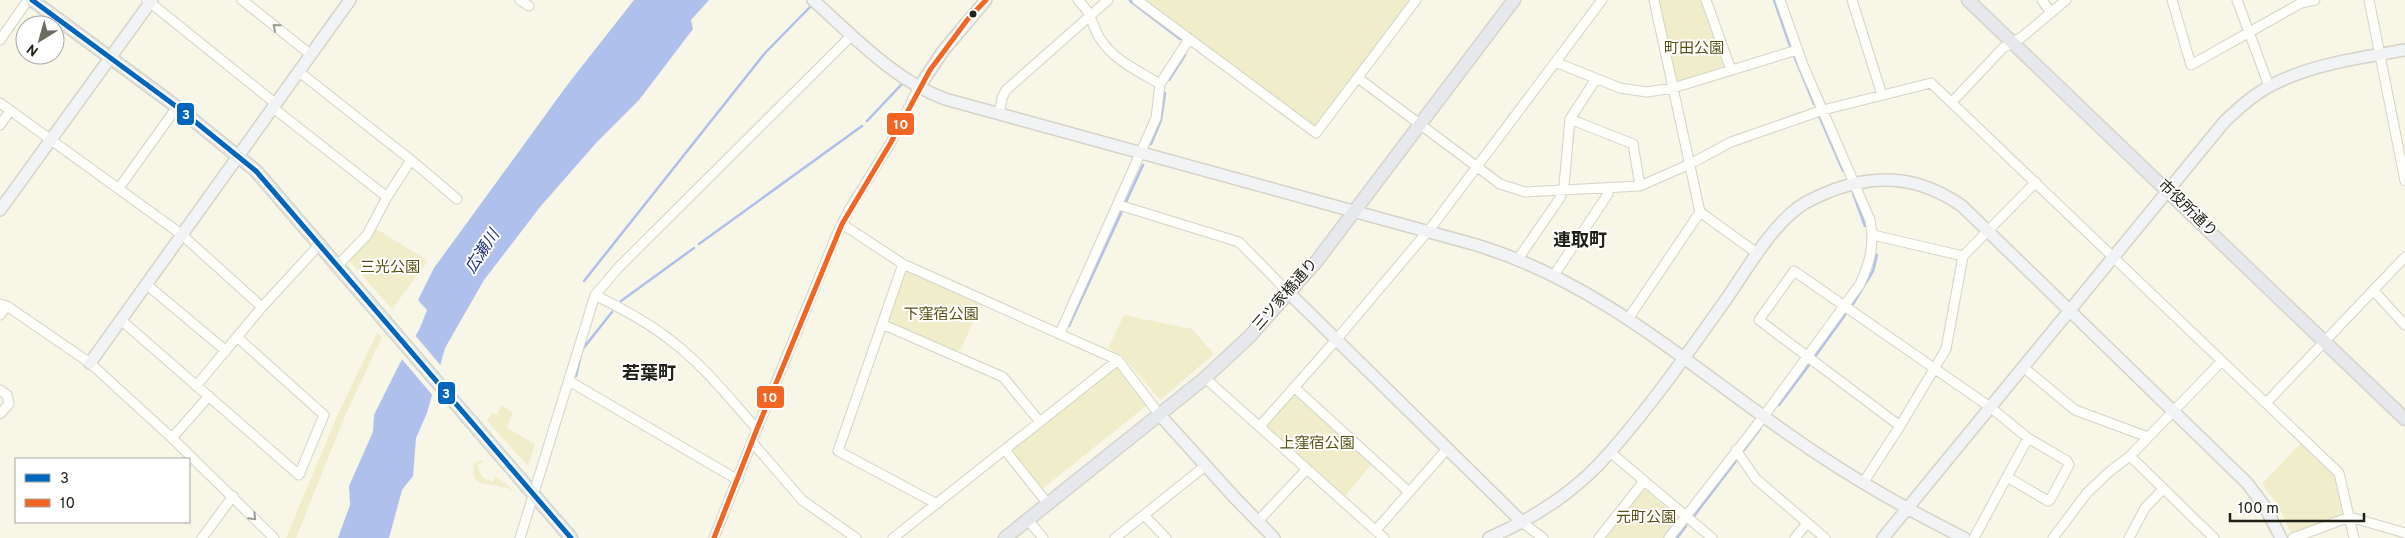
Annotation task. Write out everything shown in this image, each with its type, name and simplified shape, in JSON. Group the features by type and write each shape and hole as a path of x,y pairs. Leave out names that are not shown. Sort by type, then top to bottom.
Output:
{"main road":[{"path":"32,0 178,107 238,154 270,186 571,538"},
{"name":"三ツ家橋通り","path":"1005,538 1206,378 1250,336 1289,293 1354,211 1514,0"},
{"name":"市役所通り","path":"1968,0 2405,419"}],"street":[{"path":"0,40 28,0"},
{"path":"242,0 310,54"},
{"path":"90,363 350,0"},
{"path":"520,0 529,6"},
{"path":"813,0 900,75 945,99 1428,231 1518,259 1554,275 1576,286 1628,319 1683,360 1863,483 1907,509 1964,538"},
{"path":"717,537 756,429 842,224 905,117 920,87 944,51 986,0"},
{"path":"1078,0 1090,15 1100,38 1120,61 1160,84"},
{"path":"999,114 1002,98 1006,90 1108,0"},
{"path":"1137,0 1316,133 1416,0"},
{"path":"1654,0 1700,212 1758,254"},
{"path":"1706,0 1731,70"},
{"path":"1670,538 1764,416 1860,284 1870,262 1873,234 1855,182 1797,50 1780,0"},
{"path":"1852,0 1882,95"},
{"path":"2042,0 2051,13"},
{"path":"1952,102 1996,55 2066,0"},
{"path":"2172,0 2191,65 2301,2 2316,0"},
{"path":"2237,0 2270,86"},
{"path":"2370,0 2379,55 2405,182"},
{"path":"1,207 150,1 387,197"},
{"path":"1260,426 1428,231 1555,62 1598,1"},
{"path":"520,538 595,295 619,267 852,35"},
{"path":"1060,333 1119,205 1156,118 1160,84 1189,39"},
{"path":"1555,62 1596,79 1637,92 1673,88 1797,50"},
{"path":"1883,538 2166,190 2225,121 2243,105 2270,86 2313,69 2405,50"},
{"path":"298,71 411,160 457,200"},
{"path":"1358,78 1476,167 1500,184 1517,191 1563,191 1640,186 1690,164 1731,142 1822,110 1931,83 2339,473 2354,538"},
{"path":"1518,259 1563,191 1570,120 1596,79"},
{"path":"0,103 181,234 262,307"},
{"path":"119,188 178,107"},
{"path":"0,125 10,110"},
{"path":"1570,120 1633,144 1640,186"},
{"path":"338,265 367,235 387,197 411,160"},
{"path":"1489,538 1523,523 1577,486 1610,452 1683,360 1758,254 1784,221 1799,207 1816,197 1855,182 1894,180 1932,188 1962,206 2247,483 2265,507 2281,538"},
{"path":"1863,483 1946,349 1963,256 2036,182"},
{"path":"1554,275 1608,194 1608,188"},
{"path":"1119,205 1239,242 1447,449 1523,523 1543,538"},
{"path":"1628,319 1700,212"},
{"path":"842,224 903,264 1118,360 1159,414 1205,466 1274,538"},
{"path":"1873,234 1963,256"},
{"path":"196,386 262,307 320,244"},
{"path":"2266,403 2405,257"},
{"path":"903,264 838,450 937,504"},
{"path":"1900,426 1758,320 1794,271 1990,407 2028,438 2067,461 2069,465 2048,501 2007,477"},
{"path":"146,284 226,351"},
{"path":"2373,290 2405,325"},
{"path":"595,295 645,323 675,344 701,367 756,429"},
{"path":"0,315 3,305 90,363 233,496 274,538"},
{"path":"121,320 299,475 324,415 237,337"},
{"path":"882,324 1003,377 1040,422"},
{"path":"893,538 1118,360"},
{"path":"2053,538 2087,492 2130,456 2222,362"},
{"path":"2023,367 2075,410 2148,437"},
{"path":"1206,378 1384,538"},
{"path":"569,381 738,480"},
{"path":"1294,387 1409,492"},
{"path":"0,390 7,395 9,404 0,414"},
{"path":"172,438 209,396"},
{"path":"1974,538 2028,438"},
{"path":"752,442 802,500 856,538"},
{"path":"1376,530 1447,449"},
{"path":"1005,450 1048,504"},
{"path":"1736,450 1756,479 1825,538"},
{"path":"1610,452 1712,538"},
{"path":"2130,456 2214,538"},
{"path":"1115,538 1205,466"},
{"path":"1257,522 1307,469"},
{"path":"1599,538 1644,481"},
{"path":"2129,538 2144,508 2163,488"},
{"path":"202,538 233,496"},
{"path":"1144,515 1166,538"},
{"path":"2293,538 2350,517 2405,534"},
{"path":"1028,520 1043,538"},
{"path":"1795,538 1807,523"}],"green space":[{"path":"1147,0 1411,0 1317,126 1313,126"},
{"name":"町田公園","path":"1658,0 1701,0 1726,64 1723,67 1680,82 1676,79"},
{"name":"三光公園","path":"375,228 428,261 392,309 351,263 351,258 367,241"},
{"name":"下窪宿公園","path":"908,271 978,301 981,305 961,349 957,352 890,323 887,318 903,272"},
{"path":"1124,315 1192,329 1214,354 1160,400 1122,355 1108,348"},
{"path":"377,333 382,337 345,416 296,538 286,538 338,414"},
{"path":"1115,366 1118,366 1147,403 1146,406 1042,489 1012,450"},
{"name":"上窪宿公園","path":"1291,396 1296,396 1372,464 1344,497 1268,428 1267,423"},
{"path":"502,405 513,413 507,428 535,444 528,466 487,421 492,413 497,415"},
{"path":"2302,442 2336,476 2345,514 2292,535 2278,505 2262,484"},
{"path":"482,460 483,463 477,464 482,477 493,482 495,476 516,492 508,488 477,481 473,469 474,463"},
{"name":"元町公園","path":"1642,489 1646,490 1677,517 1678,520 1664,538 1605,538"}],"water":[{"name":"広瀬川","path":"634,0 709,0 691,20 693,29 639,100 597,142 540,207 484,280 445,348 427,413 416,438 413,476 402,490 389,538 338,538 350,505 349,486 373,432 374,415 420,328 427,310 418,300 434,268 568,84"}],"pier":[{"path":"414,334 442,367 434,397 400,357"}],"waterway":[{"path":"1774,0 1790,46 1814,104"},
{"path":"1130,1 1180,39"},
{"path":"584,281 765,53 812,5"},
{"path":"1169,80 1185,55"},
{"path":"867,121 901,85"},
{"path":"1151,144 1161,120 1165,93"},
{"path":"1820,118 1843,171"},
{"path":"699,244 862,126"},
{"path":"1125,204 1143,165"},
{"path":"1853,193 1865,226"},
{"path":"1069,326 1123,209"},
{"path":"621,301 694,248"},
{"path":"1853,304 1873,271 1877,255"},
{"path":"582,350 612,312"},
{"path":"1814,358 1845,315"},
{"path":"576,376 581,355"},
{"path":"1779,405 1809,365"},
{"path":"1744,450 1760,429"},
{"path":"1694,516 1736,461"},
{"path":"1677,538 1686,526"}],"transit line":[{"name":"3","path":"32,0 177,107 256,171 571,538"},
{"name":"10","path":"714,538 842,224 890,144 930,70 968,19 986,0"}],"district":[{"name":"連取町","path":"1580,241"},
{"name":"若葉町","path":"649,374"}]}
